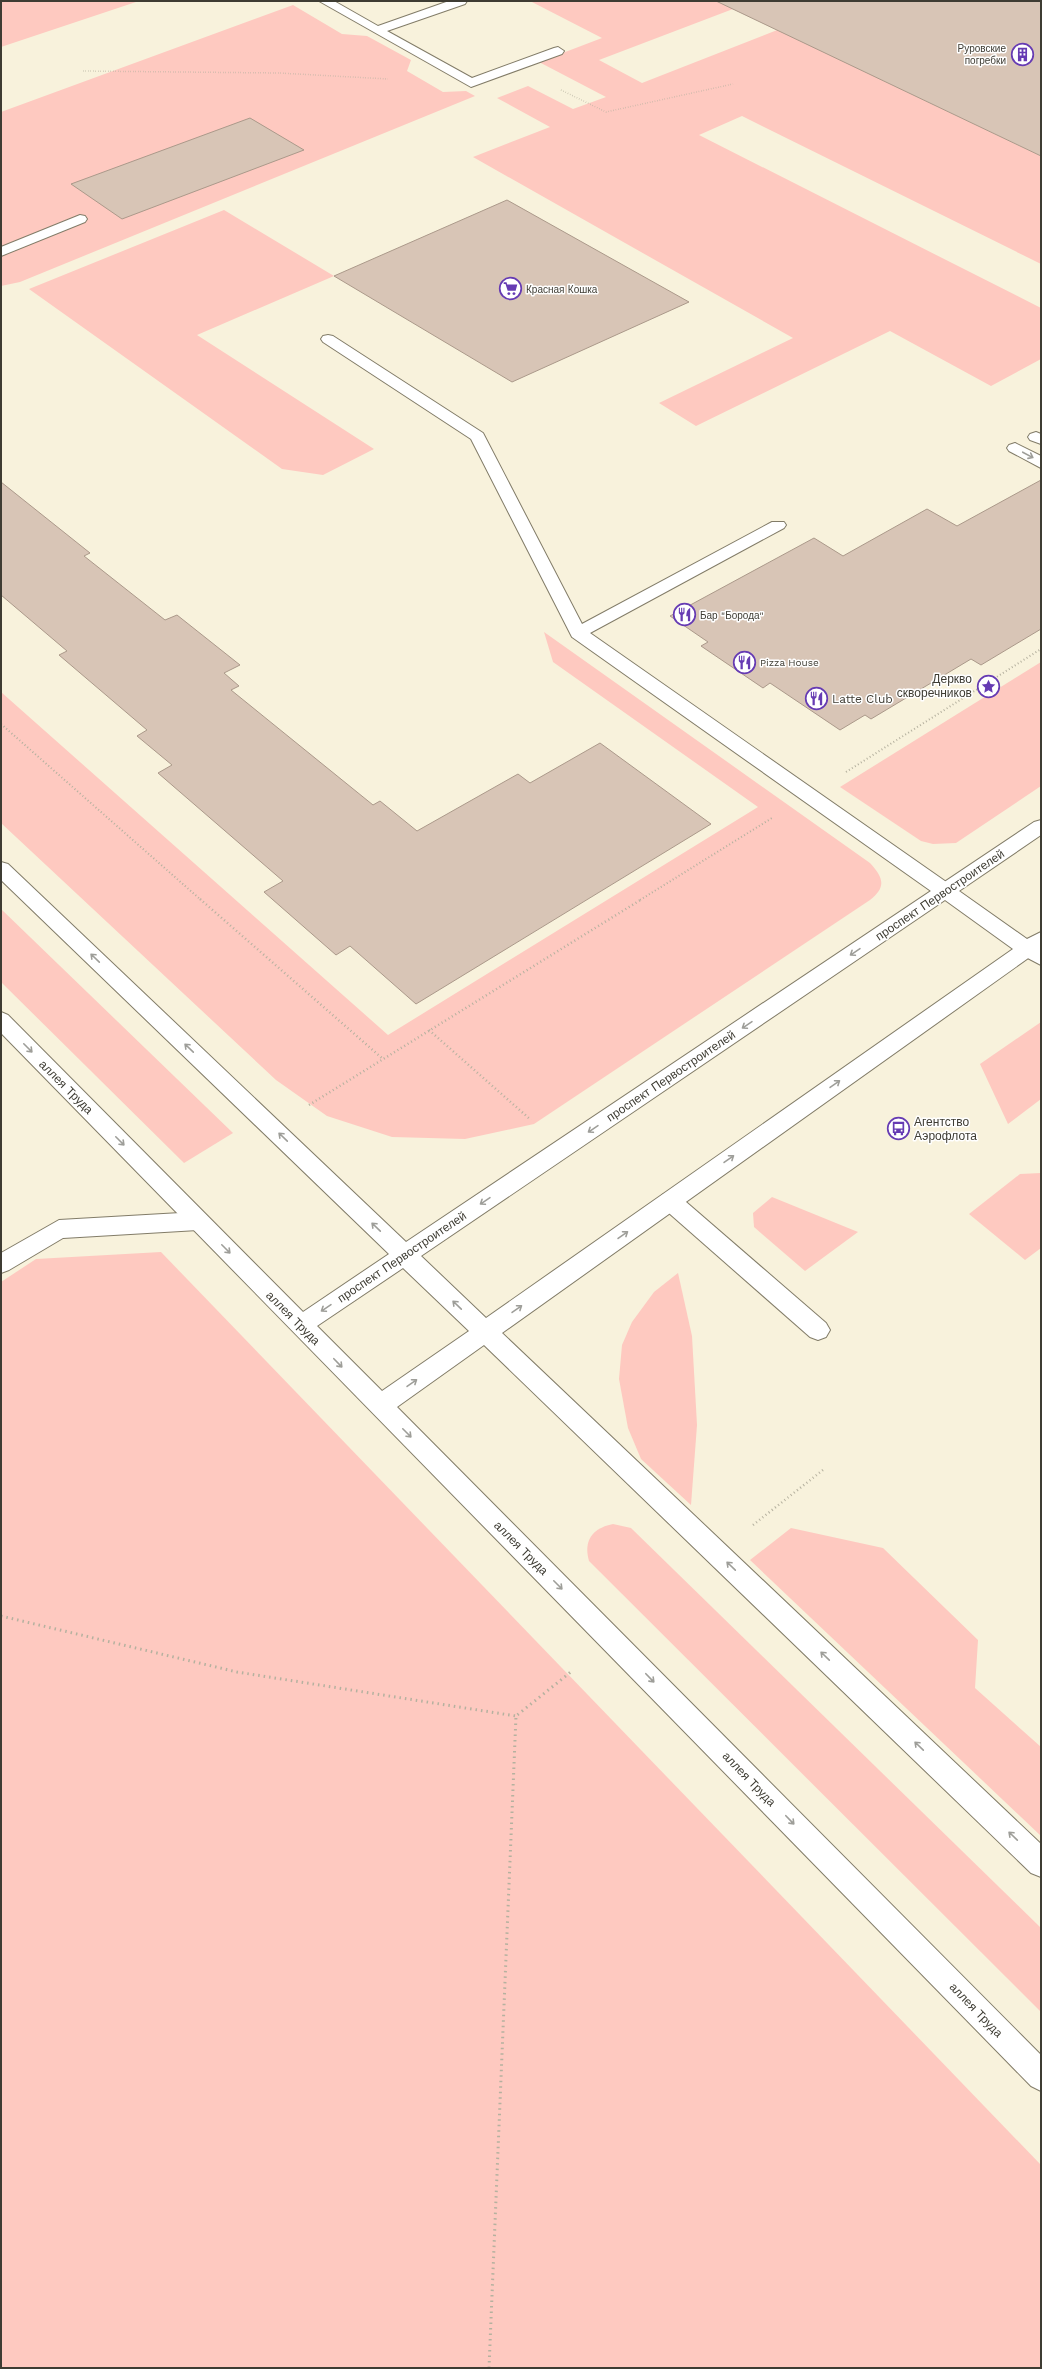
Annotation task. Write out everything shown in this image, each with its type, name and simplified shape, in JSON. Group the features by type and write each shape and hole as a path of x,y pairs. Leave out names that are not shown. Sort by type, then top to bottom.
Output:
{"main road":[{"path":"325,1 471,83 558,51"},
{"path":"378,30 461,1"},
{"path":"1,252 80,219"},
{"path":"328,339 477,436 578,633 945,891 1036,949 670,1201 380,1406"},
{"path":"1015,448 1041,463"},
{"path":"578,633 778,525"},
{"name":"проспект Первостроителей","path":"301,1325 1041,826"},
{"path":"1,868 1041,1863"},
{"name":"аллея Труда","path":"1,1020 1041,2076"},
{"path":"670,1201 818,1330"},
{"path":"1,1264 59,1229 198,1221"}],"path":[{"path":"516,67 606,112 733,84"},
{"path":"83,71 278,73 394,79"},
{"path":"305,1107 1041,649"},
{"path":"1,724 383,1059"},
{"path":"429,1030 534,1124"},
{"path":"747,1531 823,1470"},
{"path":"1,1616 237,1672 516,1716 572,1671"},
{"path":"489,2368 516,1716"}],"shaded area":[{"path":"1,1 139,1 1,47"},
{"path":"530,1 754,1 599,60 642,83 851,1 859,69 1041,156 1041,264 742,116 699,135 1041,308 1041,359 991,386 890,331 696,426 659,403 793,338 473,157 550,127 497,98 528,86 573,109 606,97 539,62 602,38"},
{"path":"293,5 342,34 367,36 411,60 407,71 443,92 466,91 475,96 20,282 1,286 1,112"},
{"path":"224,210 334,276 197,335 374,449 323,475 282,469 29,289"},
{"path":"544,632 870,863 880,877 881,886 879,891 870,900 534,1124 465,1139 392,1137 327,1116 276,1080 1,823 1,692 388,1035 758,807 553,662"},
{"path":"1041,662 1041,786 956,843 933,844 921,841 840,787"},
{"path":"1,909 233,1133 184,1163 1,982"},
{"path":"1041,1022 1041,1099 1008,1124 980,1064"},
{"path":"1041,1173 1041,1248 1025,1260 969,1214 1020,1174"},
{"path":"772,1197 858,1232 805,1271 754,1227 753,1213"},
{"path":"161,1252 1041,2165 1041,2368 1,2368 1,1282 36,1259"},
{"path":"678,1273 692,1336 697,1425 691,1505 641,1459 628,1428 619,1379 622,1345 632,1322 654,1292"},
{"path":"613,1524 631,1528 1041,1928 1041,2012 589,1561 587,1547 591,1536 600,1529"},
{"path":"791,1528 883,1548 978,1640 975,1688 1041,1747 1041,1836 750,1560"}],"building":[{"path":"716,1 1041,1 1041,156"},
{"path":"250,118 304,150 122,219 71,184"},
{"name":"Красная Кошка","path":"507,200 689,302 512,382 334,276"},
{"path":"1041,480 1041,629 981,665 971,659 871,719 865,715 840,730 770,683 763,688 701,646 708,642 670,616 814,538 843,556 927,509 957,526"},
{"path":"1,482 90,553 84,556 165,620 177,615 240,665 224,673 239,686 231,690 373,805 380,801 417,831 518,774 530,783 600,743 711,824 416,1004 350,946 336,955 264,892 283,881 158,773 172,765 137,736 147,730 59,655 67,651 1,595"}],"place":[{"name":"Руровские погребки","path":"1022,54"},
{"name":"Красная Кошка","path":"510,289"},
{"name":"Бар \"Борода\"","path":"684,615"},
{"name":"Pizza House","path":"744,662"},
{"name":"Деркво скворечников","path":"988,686"},
{"name":"Latte Club","path":"816,699"},
{"name":"Агентство Аэрофлота","path":"898,1129"}]}
